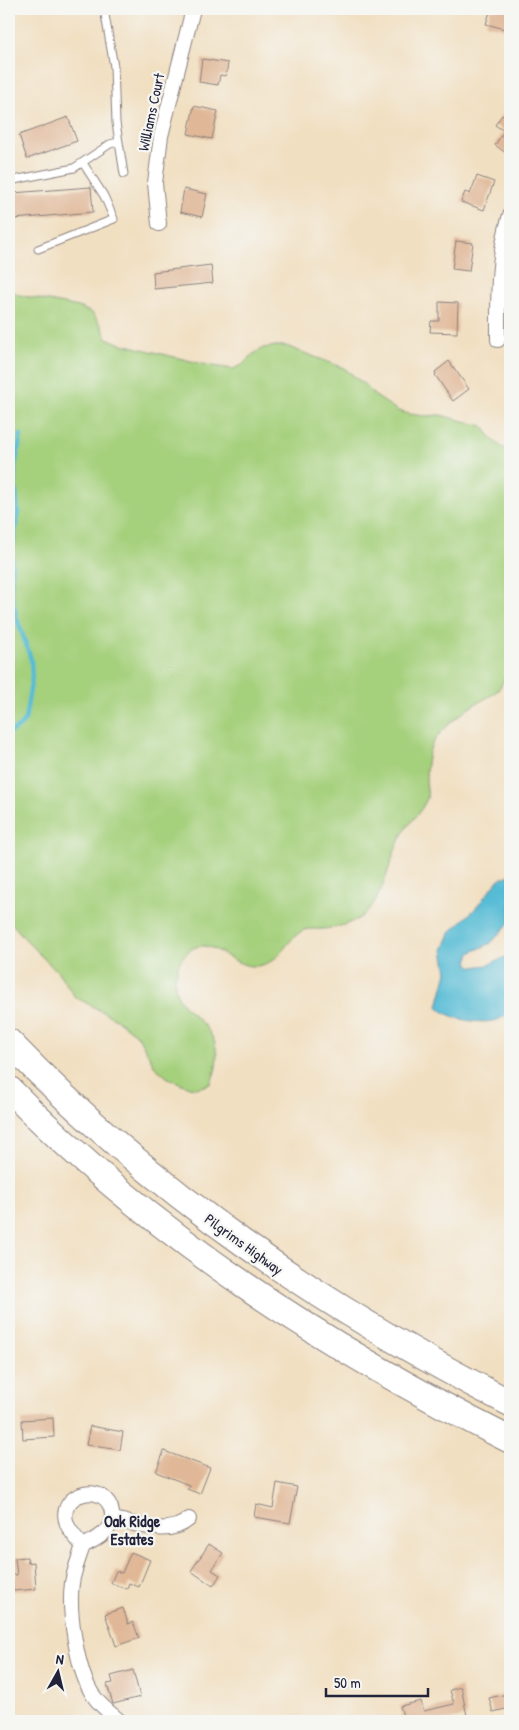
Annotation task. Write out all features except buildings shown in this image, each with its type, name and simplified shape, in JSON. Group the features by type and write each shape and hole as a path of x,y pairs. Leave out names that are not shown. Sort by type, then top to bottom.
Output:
{"highway":[{"name":"Pilgrims Highway","path":"9,1042 128,1154 179,1196 245,1245 364,1323 510,1403"},
{"path":"9,1089 56,1135 112,1184 233,1278 310,1329 381,1372 510,1440"}],"street":[{"name":"Williams Court","path":"159,224 155,183 160,142 192,9"},
{"path":"498,340 500,263 504,236 510,215"},
{"path":"83,1546 66,1521 67,1508 72,1500 83,1494 92,1493 100,1495 110,1506 112,1519 104,1533 83,1546 74,1576 72,1591 74,1631 81,1670 88,1687 97,1701 120,1721"},
{"path":"112,1519 166,1529 179,1527 189,1520"}],"lane":[{"path":"104,9 114,67 118,142 124,174"},
{"path":"9,181 69,170 83,163 110,144 118,142"},
{"path":"38,250 114,219 104,196 83,163"}],"green space":[{"path":"9,289 19,295 79,307 92,313 101,325 107,338 118,343 207,365 233,369 242,365 263,348 286,346 344,368 374,395 398,411 425,416 440,415 483,426 488,435 510,452 510,547 508,566 510,575 510,671 498,690 458,716 433,743 427,764 427,798 402,835 379,893 366,913 356,920 340,926 304,930 292,939 278,956 265,964 257,966 246,965 218,951 199,946 190,950 181,960 176,974 175,984 177,993 185,1007 210,1033 217,1052 215,1072 210,1084 197,1088 189,1087 168,1078 155,1067 138,1036 116,1019 75,997 58,972 35,950 9,920"}],"water":[{"path":"510,875 510,922 491,943 470,953 468,959 469,964 473,967 488,965 510,955 510,1012 500,1019 482,1022 464,1020 448,1014 438,1006 447,972 443,950 451,931 474,910 499,879"}],"waterway":[{"path":"9,733 20,726 25,720 32,677 31,659 17,619 11,593 12,553 18,513 15,466 21,435"}],"district":[{"name":"Oak Ridge Estates","path":"132,1530"}]}
